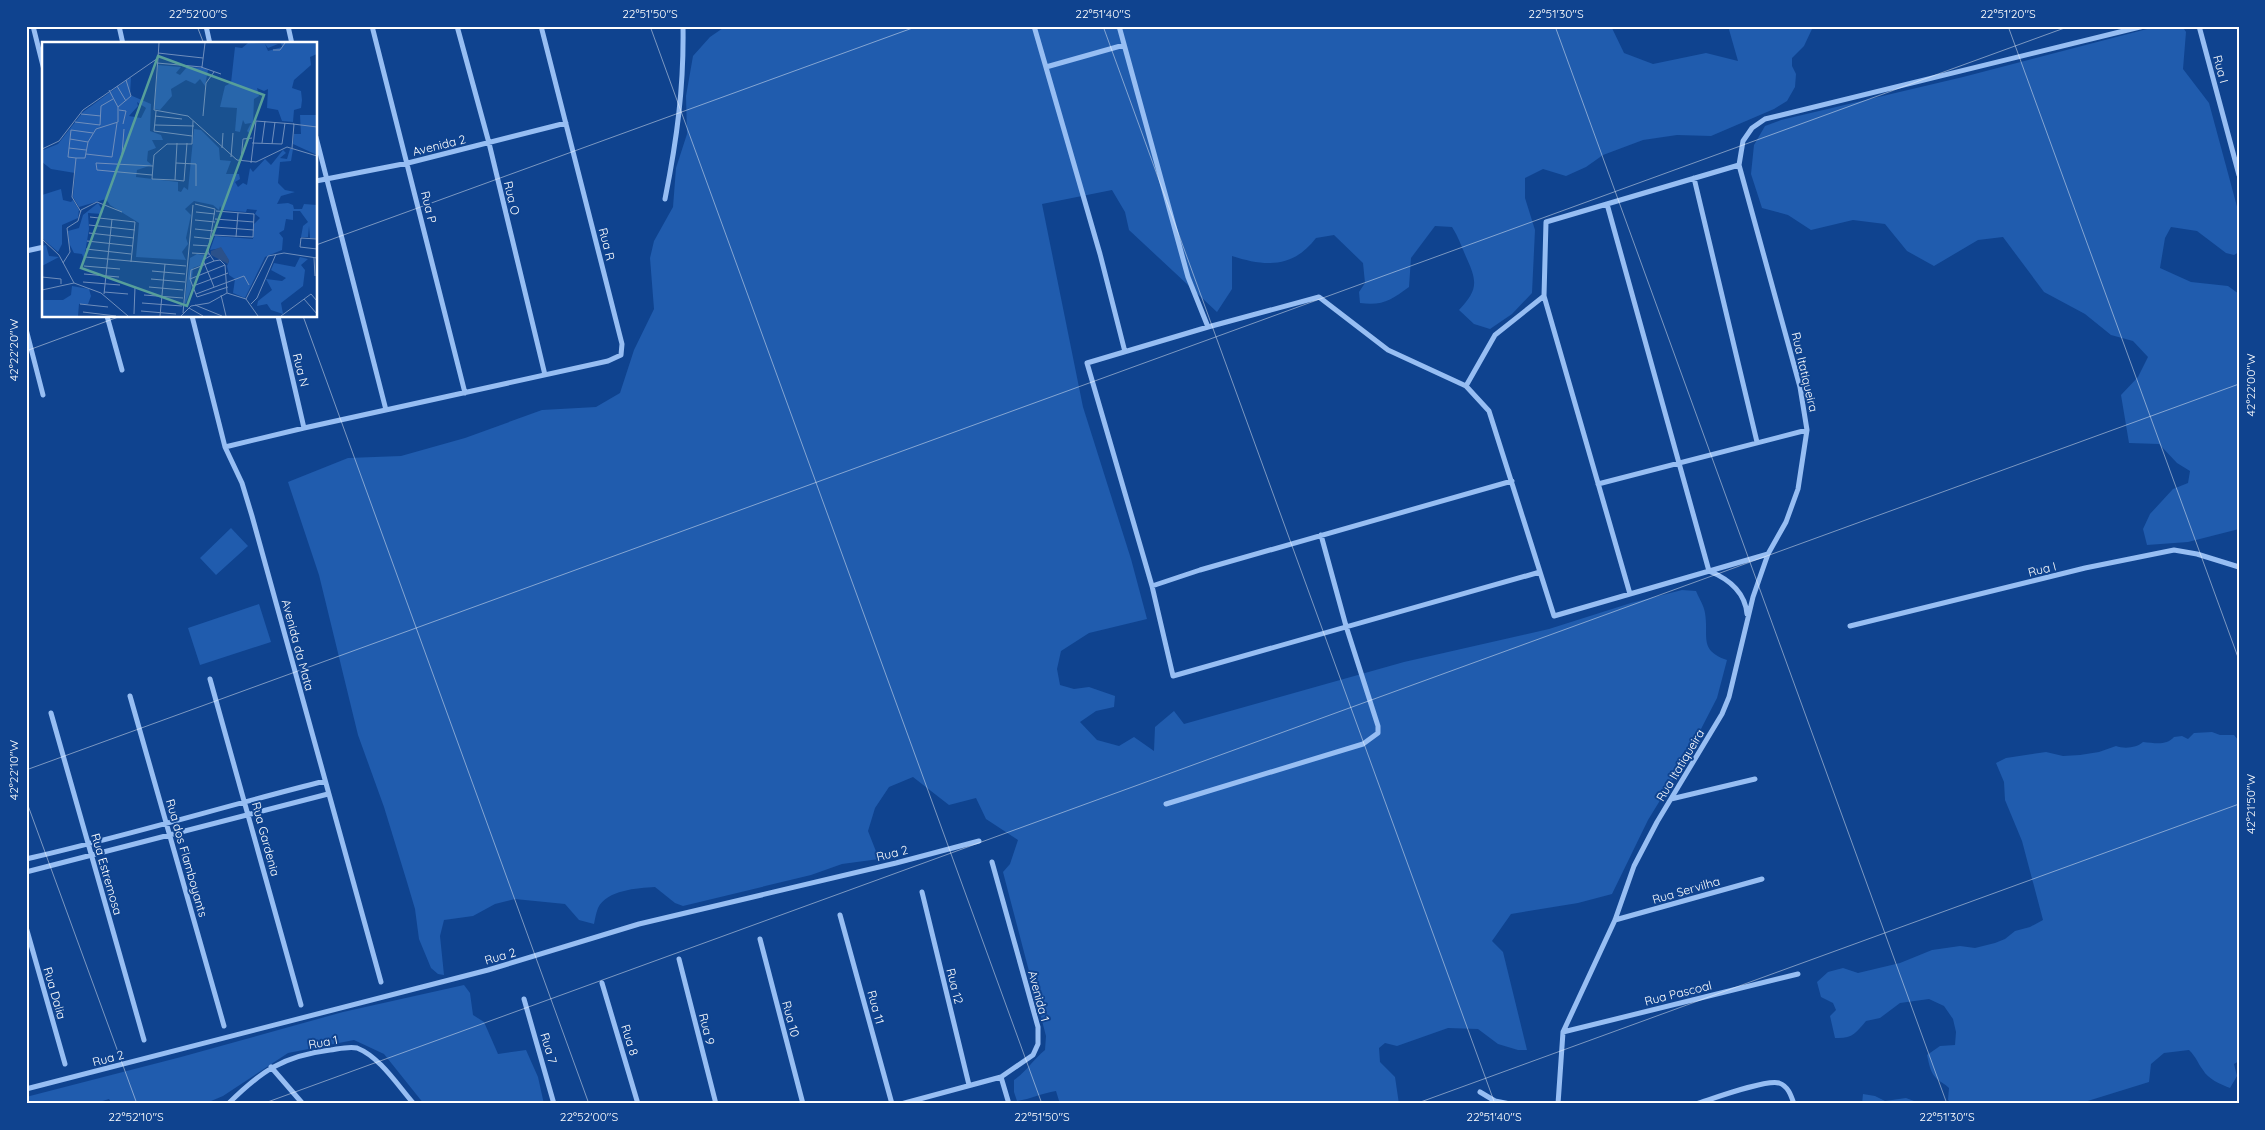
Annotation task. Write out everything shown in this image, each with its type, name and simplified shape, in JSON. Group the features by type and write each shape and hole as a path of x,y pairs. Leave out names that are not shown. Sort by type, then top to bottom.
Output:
{"street":[{"path":"33,26 42,62"},
{"path":"119,26 123,42"},
{"path":"206,26 210,42"},
{"path":"288,26 292,42"},
{"name":"Rua P","path":"372,26 466,393"},
{"name":"Rua O","path":"457,26 489,143 544,375"},
{"path":"541,26 566,123"},
{"path":"665,199 678,135 684,71 683,26"},
{"path":"1034,26 1100,254 1125,352"},
{"path":"1119,26 1188,277 1208,328"},
{"name":"Rua Itatiqueira","path":"1558,1104 1563,1032 1615,920 1634,866 1657,822 1722,714 1733,680 1743,631 1768,554 1786,522 1798,489 1807,430 1800,387 1739,166 1743,140 1752,128 1765,119 2144,26"},
{"name":"Rua I","path":"2199,26 2239,175"},
{"path":"1046,66 1124,45"},
{"name":"Avenida 2","path":"318,181 408,163 566,123"},
{"name":"Rua R","path":"544,375 608,361 621,355 622,344 566,123"},
{"path":"318,145 386,410"},
{"path":"1630,594 1544,296 1546,222 1739,166"},
{"path":"1694,178 1757,442"},
{"path":"1607,204 1709,571"},
{"path":"26,251 42,247"},
{"path":"1466,386 1495,334 1544,296"},
{"path":"1540,572 1173,676 1152,586 1087,363 1319,297 1388,350 1466,386 1489,411 1554,616 1768,554"},
{"path":"108,318 122,370"},
{"name":"Avenida da Mata","path":"193,318 225,447 242,483 252,516 381,982"},
{"name":"Rua N","path":"278,318 304,428"},
{"path":"26,329 43,395"},
{"path":"225,447 544,375"},
{"path":"1598,484 1680,465 1757,442 1807,430"},
{"path":"1152,586 1200,570 1512,481"},
{"path":"1166,804 1350,748 1374,738 1378,733 1378,726 1346,626 1321,535"},
{"name":"Rua I","path":"1850,626 2085,568 2174,550 2197,554 2239,566"},
{"path":"1709,571 1722,576 1740,593 1746,602 1747,617 1743,631"},
{"name":"Rua Gardenia","path":"210,679 246,801 301,1005"},
{"name":"Rua dos Flamboyants","path":"130,696 224,1026"},
{"name":"Rua Estremosa","path":"51,713 144,1040"},
{"path":"1671,800 1754,779"},
{"path":"26,859 88,845 325,781"},
{"path":"26,872 328,794"},
{"name":"Rua 2","path":"26,1089 488,970 639,924 896,863 979,841"},
{"name":"Avenida 1","path":"901,1104 921,1101 969,1085 1001,1077 1020,1066 1032,1055 1038,1044 1038,1027 992,862"},
{"name":"Rua Servilha","path":"1615,920 1762,878"},
{"name":"Rua 12","path":"922,892 969,1085"},
{"name":"Rua 11","path":"840,915 892,1104"},
{"name":"Rua Dalia","path":"26,927 65,1064"},
{"name":"Rua 10","path":"760,939 803,1104"},
{"name":"Rua 9","path":"679,959 716,1104"},
{"name":"Rua Pascoal","path":"1563,1032 1798,974"},
{"name":"Rua 8","path":"602,983 638,1104"},
{"name":"Rua 7","path":"524,999 554,1104"},
{"name":"Rua 1","path":"228,1104 247,1085 271,1067 302,1056 355,1048 373,1058 414,1104"},
{"path":"271,1067 303,1104"},
{"path":"1001,1077 1009,1104"},
{"path":"1696,1104 1773,1082 1786,1087 1791,1094 1794,1104"},
{"path":"1480,1092 1495,1101 1510,1104"}],"shaded area":[{"path":"726,26 1611,26 1624,53 1653,64 1706,53 1738,61 1728,26 1811,26 1812,29 1804,46 1792,58 1792,66 1796,74 1795,87 1787,101 1774,109 1711,136 1677,135 1643,140 1603,155 1586,167 1566,176 1543,169 1525,178 1525,198 1535,230 1532,293 1512,314 1490,329 1474,324 1459,310 1472,292 1474,281 1471,267 1452,227 1435,226 1411,258 1409,287 1392,299 1375,304 1360,303 1359,292 1365,283 1363,263 1334,235 1316,238 1307,248 1288,260 1267,263 1244,260 1232,256 1232,289 1217,312 1129,230 1125,212 1112,190 1042,204 1083,407 1131,559 1147,619 1089,633 1061,651 1057,669 1060,685 1074,689 1089,687 1115,696 1114,707 1096,711 1080,722 1097,740 1119,746 1134,737 1154,751 1155,727 1174,711 1184,724 1404,662 1549,629 1631,603 1682,590 1696,591 1703,605 1708,647 1712,652 1727,660 1717,698 1686,758 1648,820 1612,894 1578,903 1511,914 1492,941 1503,952 1527,1050 1518,1050 1498,1044 1478,1029 1448,1028 1397,1046 1385,1043 1379,1048 1380,1062 1395,1077 1399,1104 1060,1104 1056,1091 1017,1101 1014,1092 1014,1080 1045,1050 1046,1036 1003,872 1010,864 1018,840 986,819 976,798 949,805 913,777 889,787 875,808 868,831 879,859 842,864 811,875 683,906 675,903 655,887 623,891 608,897 602,902 598,908 594,924 579,920 565,904 515,899 495,904 473,916 444,920 440,936 444,975 438,974 431,968 419,939 415,909 384,807 358,735 319,575 288,482 348,458 401,456 465,438 542,410 596,407 620,393 634,350 654,309 650,258 654,241 673,207 676,168 687,134 686,96 693,56 710,37"},
{"path":"2182,26 2186,32 2183,69 2209,103 2239,214 2239,252 2234,255 2226,253 2197,231 2171,227 2165,238 2160,268 2191,282 2228,286 2239,294 2239,529 2188,542 2147,545 2143,529 2150,514 2173,489 2188,483 2190,471 2177,463 2159,444 2129,443 2121,395 2138,377 2148,357 2133,341 2111,335 2085,314 2044,292 2003,237 1978,240 1934,266 1907,251 1885,224 1853,220 1811,230 1788,215 1762,208 1751,174 1754,145 1765,126 1781,120 1963,77 2147,29"},
{"path":"231,528 248,546 216,575 200,558"},
{"path":"259,604 271,642 200,665 188,628"},
{"path":"2212,732 2220,735 2234,735 2239,741 2239,1061 2234,1064 2237,1076 2230,1088 2211,1079 2189,1050 2164,1053 2151,1064 2149,1082 2078,1104 1952,1104 1948,1100 1949,1088 1934,1076 1927,1055 1940,1046 1955,1045 1956,1032 1953,1019 1944,1006 1929,999 1900,1003 1880,1018 1866,1021 1850,1036 1835,1038 1830,1016 1836,1010 1833,1003 1821,997 1817,982 1828,972 1843,968 1858,973 1900,963 1932,950 1960,946 1975,948 2005,939 2015,931 2030,927 2043,920 2022,841 2005,800 2004,782 1996,763 2006,758 2046,752 2063,756 2080,755 2099,752 2116,746 2134,747 2143,742 2164,743 2174,737 2182,736 2188,739 2194,733"},
{"path":"464,985 470,993 473,1015 484,1022 498,1054 526,1050 538,1077 544,1104 424,1104 384,1054 354,1040 288,1053 223,1096 204,1104 112,1104 109,1099 93,1104 26,1104 26,1097 181,1057 343,1012"},
{"path":"1863,1094 1875,1096 1885,1101 1906,1098 1922,1104 1862,1104"}]}
